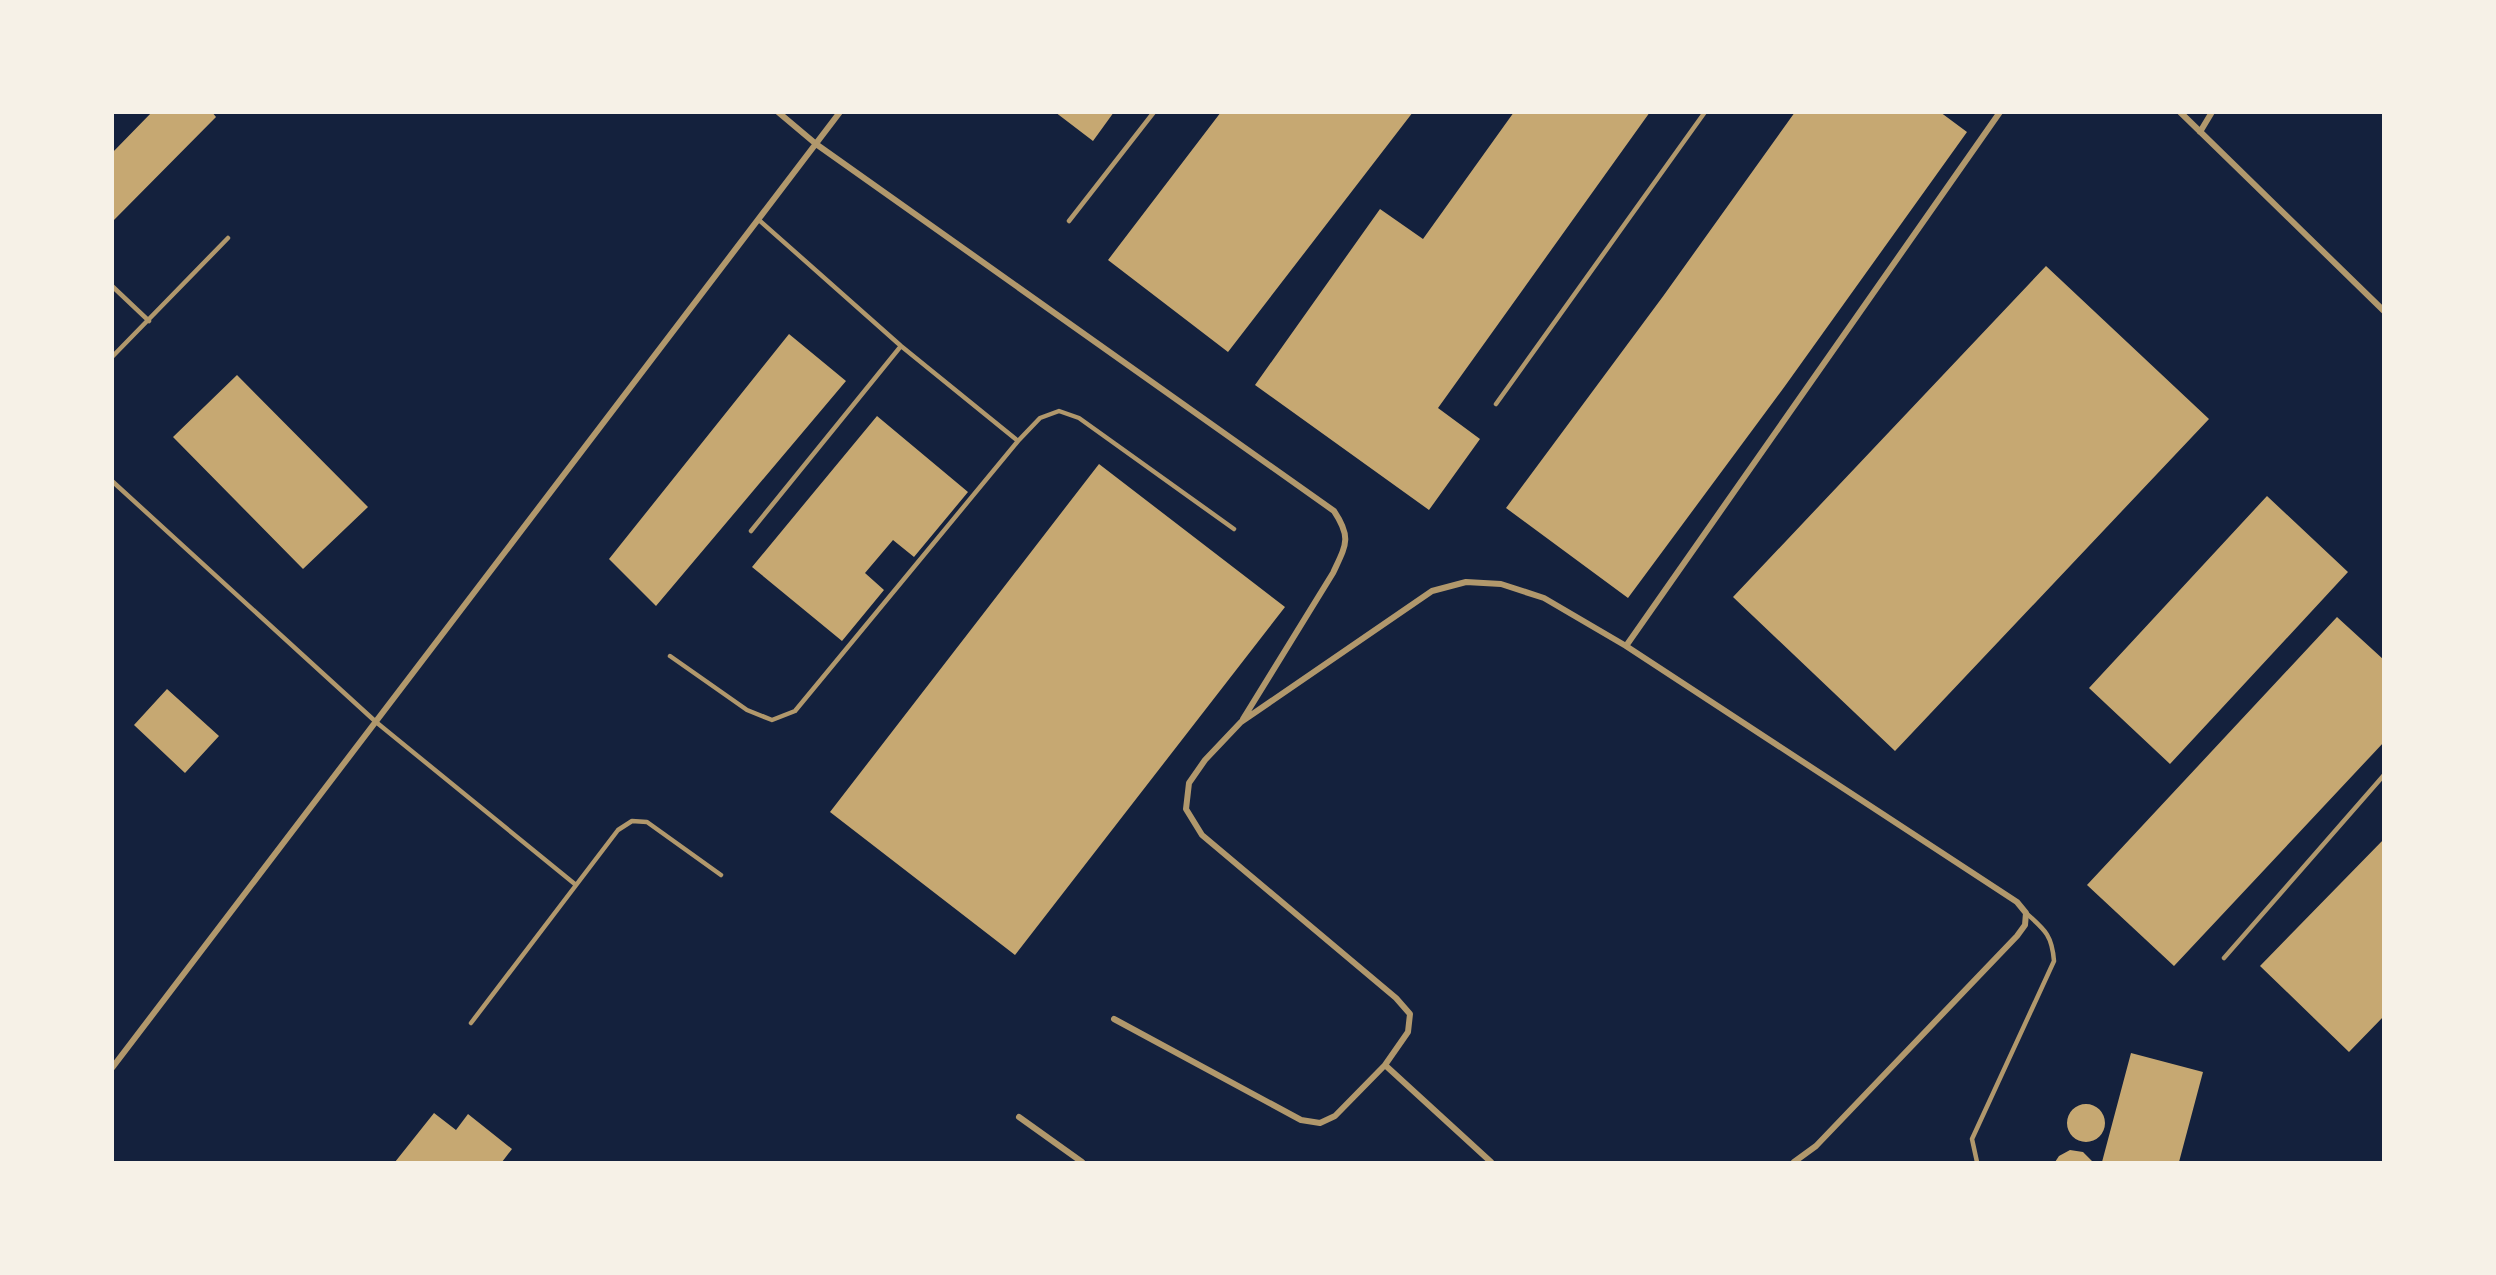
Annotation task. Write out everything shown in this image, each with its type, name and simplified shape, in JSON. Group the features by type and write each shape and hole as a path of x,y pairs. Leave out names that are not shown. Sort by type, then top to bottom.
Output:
{"street":[{"path":"778,112 816,144 1334,511 1346,529 1344,549 1333,573 1241,722 1205,760 1189,783 1186,809 1202,835 1396,998 1410,1014 1408,1032 1386,1065 1335,1116 1320,1123 1301,1120 1114,1019"},
{"path":"112,1068 840,112"},
{"path":"1626,646 2000,112"},
{"path":"2180,112 2384,311"},
{"path":"2200,132 2212,112"},
{"path":"1241,722 1432,591 1466,582 1501,584 1544,598 1626,646 2017,902 2026,913 2025,925 2017,936 1816,1146 1794,1162"},
{"path":"1386,1065 1491,1162"},
{"path":"1019,1117 1082,1162"}],"lane":[{"path":"1069,221 1154,112"},
{"path":"1496,404 1705,112"},
{"path":"759,219 901,346 1018,441"},
{"path":"112,357 228,238"},
{"path":"112,286 149,321"},
{"path":"751,531 901,346"},
{"path":"670,656 747,710 772,720 795,711 1018,441 1040,418 1059,411 1079,418 1234,529"},
{"path":"112,481 376,722 576,885"},
{"path":"2224,958 2384,775"},
{"path":"471,1023 618,830 632,821 647,822 721,875"},
{"path":"1977,1162 1972,1138 2054,961 2053,943 2047,932 2026,913"}],"building":[{"path":"152,112 212,112 216,117 112,222 112,153"},
{"path":"1055,112 1114,112 1093,141"},
{"path":"1221,112 1413,112 1228,352 1108,260"},
{"path":"1514,112 1650,112 1438,408 1480,439 1429,510 1255,385 1380,209 1423,239"},
{"path":"1795,112 1940,112 1967,132 1785,386 1628,598 1506,508 1664,295"},
{"path":"2046,266 2209,419 1895,751 1733,597"},
{"path":"789,334 846,381 656,606 609,559"},
{"path":"237,375 368,507 303,569 173,437"},
{"path":"877,416 968,492 914,557 893,540 865,573 884,590 842,641 752,567"},
{"path":"1099,464 1285,607 1015,955 830,812"},
{"path":"2267,496 2348,572 2170,764 2089,688"},
{"path":"2337,617 2384,660 2384,742 2174,966 2087,885"},
{"path":"167,689 219,736 185,773 134,725"},
{"path":"2384,839 2384,1016 2349,1052 2260,966"},
{"path":"2131,1053 2203,1072 2179,1162 2102,1162"},
{"path":"2086,1104 2100,1109 2105,1123 2100,1137 2086,1142 2072,1137 2067,1123 2072,1109"},
{"path":"434,1113 456,1130 468,1114 512,1149 502,1162 395,1162"},
{"path":"2070,1150 2083,1152 2093,1162 2055,1162 2059,1156"}]}
